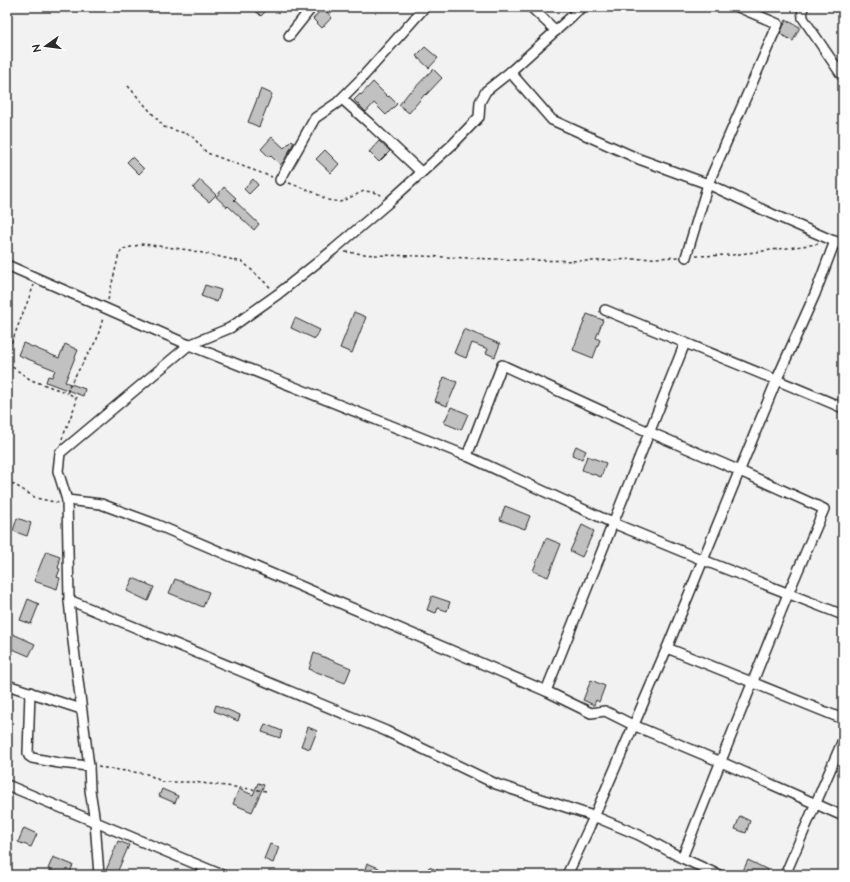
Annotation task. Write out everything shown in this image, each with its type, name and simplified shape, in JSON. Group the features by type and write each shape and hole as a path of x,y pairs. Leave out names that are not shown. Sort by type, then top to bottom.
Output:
{"street":[{"path":"289,36 312,7"},
{"path":"280,180 315,118 337,104 342,99 425,7"},
{"path":"531,7 556,31"},
{"path":"99,875 89,766 72,641 69,600 67,502 58,471 60,453 189,345 230,328 278,294 333,250 453,144 479,117 480,102 486,91 510,72 582,7"},
{"path":"686,256 708,184 778,24 738,7"},
{"path":"802,7 803,18 843,77"},
{"path":"510,72 552,120 639,159 708,184 839,243 777,379 634,725 567,875"},
{"path":"342,99 421,172"},
{"path":"7,265 189,345 467,456 613,522 703,560 843,615"},
{"path":"605,310 777,379 843,408"},
{"path":"546,691 685,343"},
{"path":"467,456 502,365 619,419 824,509 788,594 682,858"},
{"path":"67,502 101,504 155,524 546,691 591,713 605,711 843,816"},
{"path":"69,600 386,731 496,784 594,816 639,835 682,858 719,875"},
{"path":"666,648 843,719"},
{"path":"7,685 81,709"},
{"path":"30,692 29,756 32,758 58,763 89,766"},
{"path":"785,875 843,740"},
{"path":"7,785 222,875"}],"path":[{"path":"128,86 164,127 191,135 207,153 313,192 328,200 340,202 364,191 373,192 384,196 390,201"},
{"path":"68,393 68,388 96,339 106,308 119,254 123,249 143,244 190,250 243,262 278,294"},
{"path":"333,250 374,255 592,261 732,255 819,244"},
{"path":"7,354 36,278"},
{"path":"7,388 9,386 7,365 12,366 31,380 68,393 76,398 76,403 60,444 60,453"},
{"path":"7,480 36,498 67,502"},
{"path":"89,766 147,774 164,782 193,782 267,791"}],"building":[{"path":"251,7 270,7 261,16"},
{"path":"322,8 332,17 322,28 313,19"},
{"path":"786,20 800,27 793,41 780,34"},
{"path":"425,47 438,58 429,68 416,56"},
{"path":"433,69 442,78 426,95 425,94 409,113 399,105 410,91 411,92"},
{"path":"373,82 397,104 386,115 374,103 366,112 354,100"},
{"path":"261,89 272,94 259,127 248,122"},
{"path":"272,137 284,148 292,140 294,142 284,161 280,165 270,155 269,157 261,149"},
{"path":"379,141 390,151 379,162 369,152"},
{"path":"325,150 339,164 331,173 316,159"},
{"path":"132,157 144,169 139,174 127,162"},
{"path":"253,179 258,185 249,194 244,189"},
{"path":"200,180 216,195 209,202 193,188"},
{"path":"224,187 236,198 234,200 259,224 254,230 216,197"},
{"path":"205,285 221,290 217,302 201,296"},
{"path":"354,312 366,317 352,353 340,348"},
{"path":"587,314 603,320 596,338 600,340 593,358 573,350"},
{"path":"295,318 320,330 315,339 291,328"},
{"path":"464,329 500,344 495,357 486,353 488,349 472,343 466,358 454,353"},
{"path":"23,343 59,358 65,344 78,350 65,382 85,389 83,396 46,382 48,376 52,377 55,370 18,355"},
{"path":"444,377 457,382 447,406 435,401"},
{"path":"451,407 468,414 461,430 444,423"},
{"path":"576,446 586,451 582,459 572,455"},
{"path":"587,456 606,463 601,477 582,470"},
{"path":"505,506 530,516 525,529 500,520"},
{"path":"17,518 31,523 27,536 13,531"},
{"path":"582,525 594,531 582,557 570,551"},
{"path":"546,538 561,544 548,577 533,571"},
{"path":"46,551 60,556 58,568 60,569 57,577 60,578 57,589 34,581"},
{"path":"133,578 154,587 148,601 127,591"},
{"path":"175,579 209,592 203,607 169,593"},
{"path":"432,596 450,602 447,611 438,608 436,613 427,610"},
{"path":"28,599 39,604 31,624 20,620"},
{"path":"13,634 35,644 29,656 8,647"},
{"path":"314,653 351,668 345,683 309,669"},
{"path":"591,680 605,686 599,702 596,700 594,705 583,700"},
{"path":"216,705 240,715 238,721 214,711"},
{"path":"265,724 282,731 280,738 262,732"},
{"path":"308,727 317,731 310,749 301,746"},
{"path":"258,783 264,785 252,812 233,804 239,789 253,795"},
{"path":"162,789 178,796 175,803 159,796"},
{"path":"740,816 750,821 746,833 735,829"},
{"path":"24,828 37,834 31,847 18,842"},
{"path":"118,841 129,845 116,875 105,875 105,873"},
{"path":"270,844 279,847 273,863 264,859"},
{"path":"53,857 73,865 69,875 62,875 48,869"},
{"path":"748,860 768,870 765,875 741,875"},
{"path":"367,863 379,868 376,875 363,875"},
{"path":"429,867 449,875 426,875"}]}
